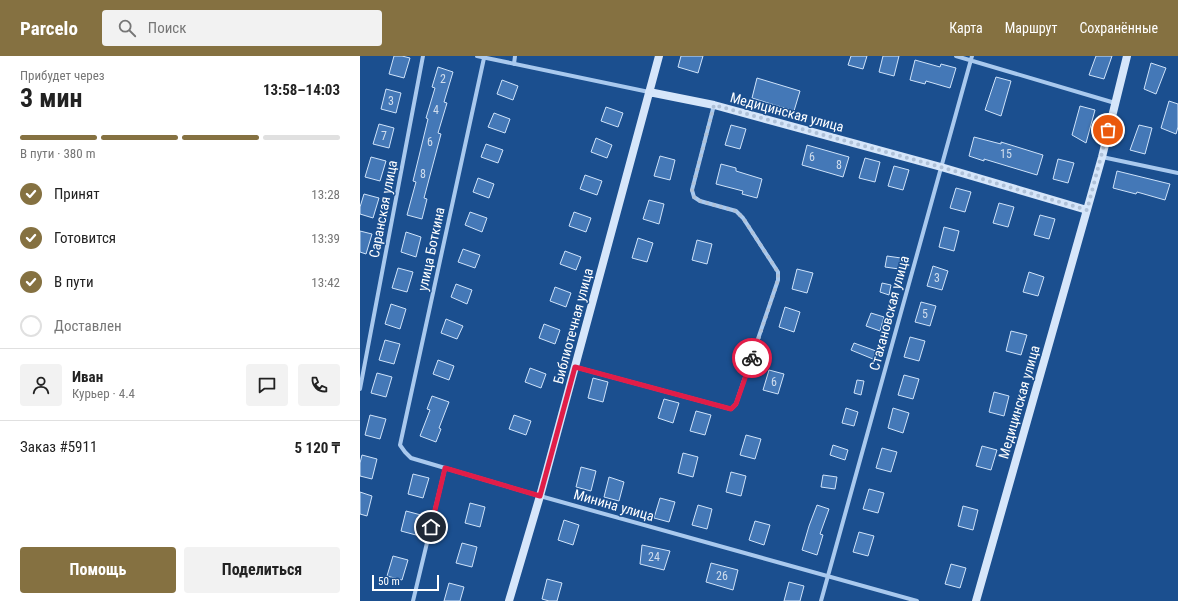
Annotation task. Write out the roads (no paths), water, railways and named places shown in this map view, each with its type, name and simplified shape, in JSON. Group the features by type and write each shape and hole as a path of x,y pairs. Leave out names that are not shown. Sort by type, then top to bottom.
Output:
{"street":[{"name":"Саранская улица","path":"360,389 423,56"},
{"name":"Медицинская улица","path":"477,56 714,105 941,167 1087,210"},
{"path":"514,64 515,56"},
{"name":"Библиотечная улица","path":"509,601 540,496 659,56"},
{"path":"956,56 972,58 1115,103"},
{"name":"Медицинская улица","path":"976,601 1102,157 1127,56"},
{"name":"улица Боткина","path":"400,445 484,58"},
{"name":"Стахановская улица","path":"828,576 972,58"},
{"path":"575,367 731,409 736,404 778,280 778,272 743,218 736,211 700,201 694,197 692,190 714,105"},
{"path":"1102,157 1178,174"},
{"name":"Минина улица","path":"400,445 411,458 540,496 917,601"},
{"path":"413,601 445,468"},
{"path":"822,601 828,576"}]}
